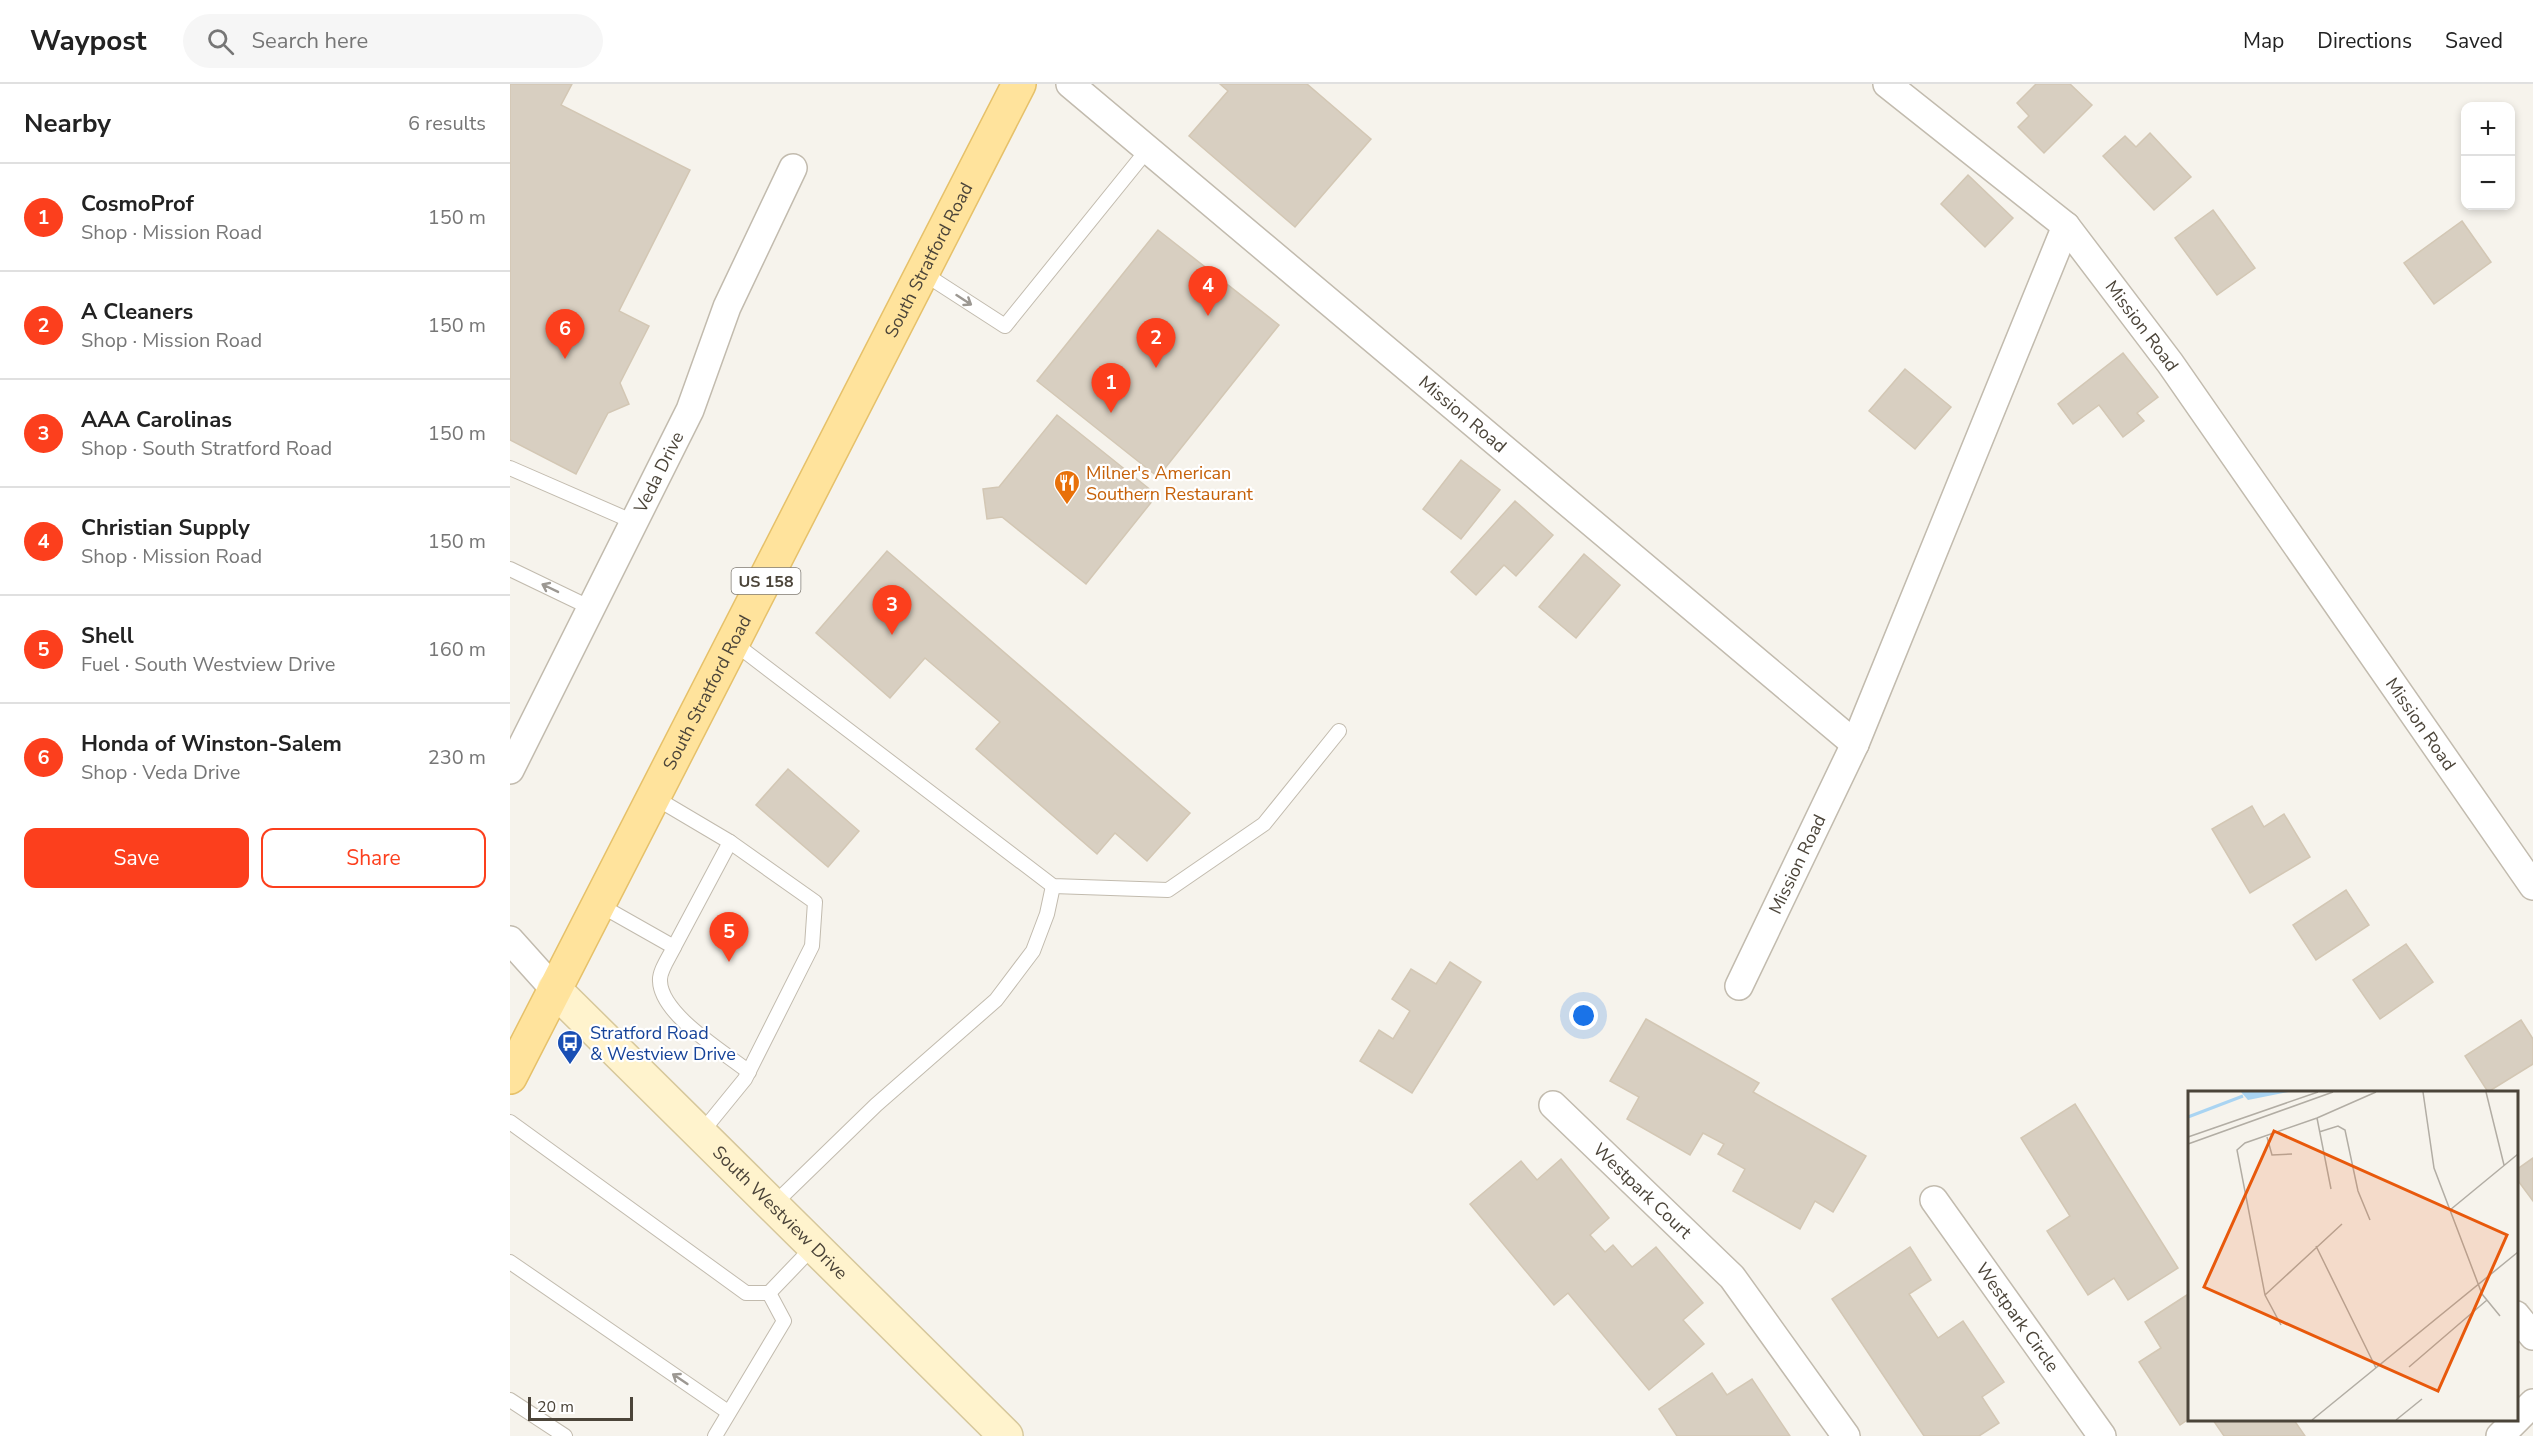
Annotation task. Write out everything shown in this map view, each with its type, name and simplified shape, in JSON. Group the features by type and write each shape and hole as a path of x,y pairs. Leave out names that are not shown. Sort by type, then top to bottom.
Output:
{"main road":[{"name":"South Stratford Road","path":"510,1077 1019,84"}],"street":[{"name":"Mission Road","path":"1070,84 1855,744"},
{"path":"1887,84 2066,226"},
{"name":"Veda Drive","path":"513,757 690,410 726,307 793,168"},
{"name":"Mission Road","path":"1739,986 1855,744 2066,226"},
{"name":"Mission Road","path":"2066,226 2170,363 2533,886"},
{"path":"510,940 554,988"},
{"name":"South Westview Drive","path":"554,988 1003,1434"},
{"name":"Westpark Court","path":"1553,1105 1732,1277 1846,1436"},
{"name":"Westpark Circle","path":"1934,1200 2102,1436"},
{"path":"2518,1317 2533,1336"},
{"path":"2518,1418 2533,1403"},
{"path":"2500,1436 2515,1421"}],"lane":[{"path":"923,273 1005,326 1148,150"},
{"path":"510,468 634,522"},
{"path":"510,569 591,608"},
{"path":"734,643 1053,886 1168,890 1264,824 1339,731"},
{"path":"654,797 730,842 815,902 812,946 749,1072 701,1133"},
{"path":"730,842 659,979 664,1001 680,1018 749,1072"},
{"path":"773,1205 876,1105 996,1000 1033,951 1047,914 1053,886"},
{"path":"598,904 674,947"},
{"path":"510,1122 746,1293 769,1293 814,1246"},
{"path":"510,1262 729,1412"},
{"path":"715,1436 784,1321 769,1293"},
{"path":"510,1400 565,1436"}],"building":[{"path":"510,84 572,84 561,105 690,170 619,311 649,326 620,383 629,404 608,413 576,474 510,440"},
{"path":"1220,84 1307,84 1371,139 1295,227 1189,136 1228,91"},
{"path":"2036,84 2070,84 2092,105 2044,153 2018,127 2029,116 2017,103"},
{"path":"2150,133 2191,177 2154,210 2103,156 2125,136 2136,147"},
{"path":"1968,175 2013,218 1985,247 1941,204"},
{"path":"2213,210 2255,268 2217,295 2175,238"},
{"path":"2462,221 2491,262 2434,304 2404,263"},
{"path":"1158,230 1279,325 1158,477 1037,381"},
{"path":"2123,353 2158,397 2137,413 2144,421 2123,437 2099,405 2073,424 2058,404"},
{"path":"1905,369 1951,407 1915,449 1869,411"},
{"name":"Milner's American Southern Restaurant","path":"1057,415 1157,495 1086,584 1002,517 987,519 983,489 999,487"},
{"path":"1461,460 1500,490 1461,539 1423,509"},
{"path":"1515,501 1553,535 1516,576 1504,565 1476,595 1451,572"},
{"path":"887,551 1190,813 1147,861 1115,833 1097,854 976,749 1000,722 925,658 890,698 816,633"},
{"path":"1584,554 1620,585 1576,638 1539,607"},
{"path":"788,769 859,831 828,867 756,805"},
{"path":"2252,806 2264,827 2284,814 2310,857 2250,893 2212,829"},
{"path":"2346,890 2369,925 2316,960 2293,925"},
{"path":"2406,944 2433,982 2380,1019 2353,980"},
{"path":"1450,962 1481,982 1412,1093 1360,1061 1379,1030 1393,1039 1410,1011 1392,999 1411,969 1436,984"},
{"path":"1646,1019 1759,1083 1753,1092 1866,1156 1833,1212 1815,1201 1800,1229 1733,1191 1745,1169 1718,1154 1724,1144 1703,1133 1690,1155 1627,1119 1639,1097 1610,1081"},
{"path":"2521,1020 2533,1039 2533,1064 2490,1091 2487,1091 2465,1056"},
{"path":"2075,1104 2178,1268 2128,1300 2114,1278 2088,1295 2047,1231 2070,1216 2021,1138"},
{"path":"2533,1158 2533,1201 2518,1181 2518,1169"},
{"path":"1561,1159 1609,1218 1590,1235 1605,1252 1613,1245 1632,1267 1656,1247 1703,1303 1683,1320 1704,1344 1649,1390 1568,1293 1554,1305 1470,1204 1521,1161 1537,1180"},
{"path":"1910,1247 1931,1280 1909,1294 1938,1338 1963,1321 2004,1382 1982,1397 1999,1423 1979,1436 1924,1436 1832,1299"},
{"path":"2188,1294 2188,1419 2180,1425 2139,1362 2161,1348 2145,1322"},
{"path":"1712,1373 1727,1395 1752,1379 1790,1436 1677,1436 1659,1409"},
{"path":"2214,1421 2295,1421 2305,1436 2224,1436"}],"place":[{"name":"Christian Supply","path":"1208,316"},
{"name":"Honda of Winston-Salem","path":"565,359"},
{"name":"A Cleaners","path":"1156,368"},
{"name":"CosmoProf","path":"1111,413"},
{"name":"Milner's American Southern Restaurant","path":"1067,506"},
{"name":"AAA Carolinas","path":"892,635"},
{"name":"Shell","path":"729,962"},
{"name":"Stratford Road & Westview Drive","path":"570,1066"}]}
